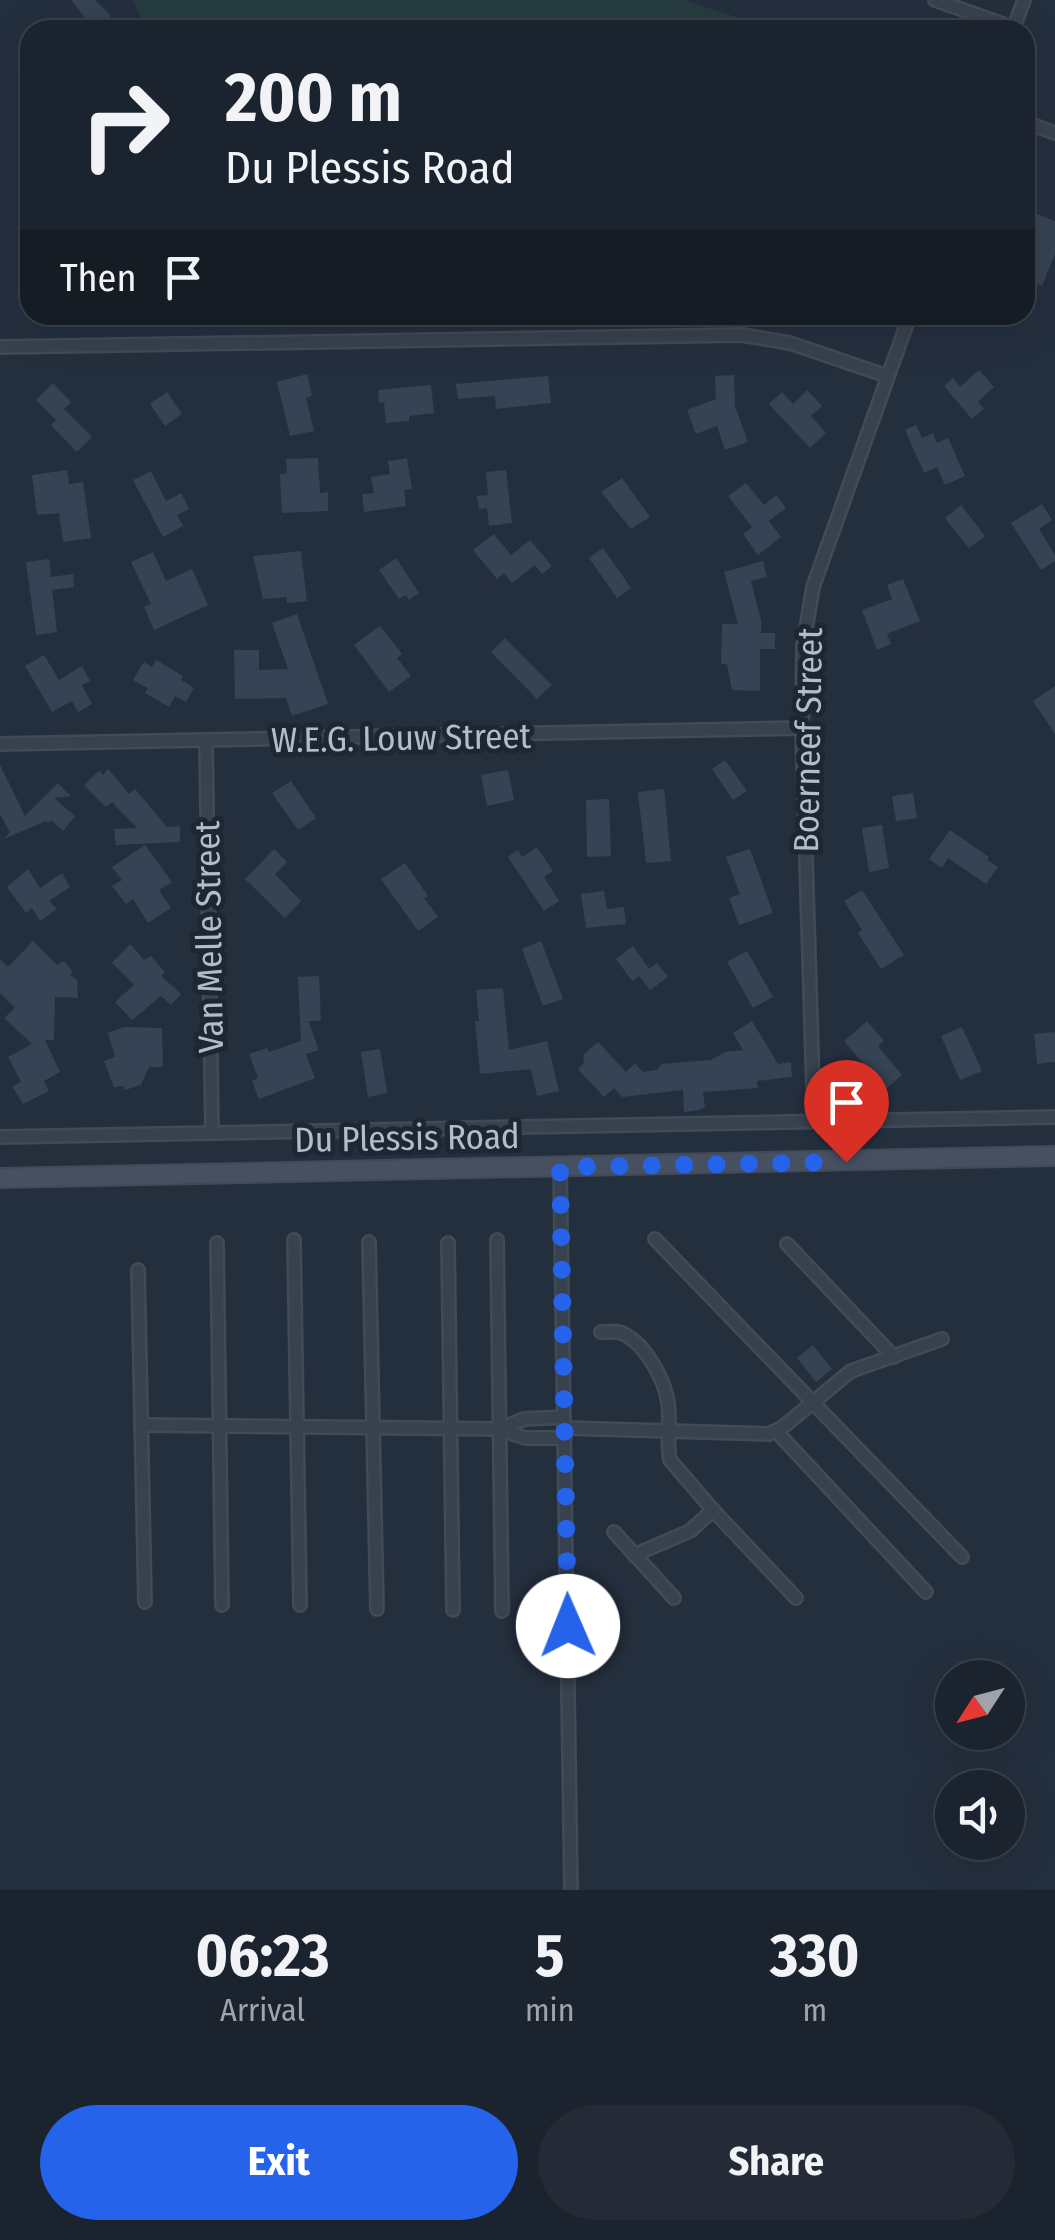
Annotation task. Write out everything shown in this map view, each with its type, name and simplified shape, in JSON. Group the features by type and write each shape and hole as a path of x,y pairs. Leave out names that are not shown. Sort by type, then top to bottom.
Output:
{"street":[{"path":"935,0 989,20"},
{"name":"Boerneef Street","path":"814,1122 803,646 814,587 906,325"},
{"path":"0,347 742,335 790,343 887,376"},
{"name":"W.E.G. Louw Street","path":"0,744 802,728"},
{"name":"Van Melle Street","path":"206,742 212,1132"},
{"name":"Du Plessis Road","path":"0,1137 1055,1117"},
{"name":"Du Plessis Road","path":"0,1178 1055,1156"},
{"path":"560,1167 572,1890"},
{"path":"655,1239 962,1556"},
{"path":"294,1240 300,1605"},
{"path":"497,1240 502,1611"},
{"path":"369,1242 377,1609"},
{"path":"216,1243 222,1605"},
{"path":"448,1243 453,1610"},
{"path":"788,1244 894,1357"},
{"path":"138,1270 145,1602"},
{"path":"602,1332 628,1336 649,1359 664,1386 669,1406 670,1460 796,1598"},
{"path":"141,1425 500,1428 524,1419 564,1428 755,1436 776,1430 851,1371 942,1339"},
{"path":"500,1428 525,1438 564,1428"},
{"path":"776,1430 926,1592"},
{"path":"634,1554 690,1531 712,1510"},
{"path":"614,1532 674,1598"}],"green space":[{"path":"133,0 684,0 745,20 141,20"}],"building":[{"path":"71,0 95,0 111,16 106,20 87,20"},
{"path":"1035,213 1055,221 1055,254 1042,286 1035,283"},
{"path":"979,370 994,387 978,402 984,409 972,419 944,386 953,378 960,387"},
{"path":"307,374 312,396 306,398 314,431 290,436 277,382"},
{"path":"734,375 735,406 748,442 725,450 717,426 696,434 687,410 716,399 715,376"},
{"path":"548,376 551,403 496,409 495,396 458,399 456,384"},
{"path":"53,383 71,402 64,409 92,437 77,452 51,425 56,420 36,400"},
{"path":"431,385 434,413 386,423 384,402 379,403 378,390"},
{"path":"807,390 822,406 811,416 826,433 810,448 769,404 782,392 793,404"},
{"path":"167,392 182,414 165,426 150,404"},
{"path":"916,425 922,438 933,433 937,443 948,438 965,476 945,485 937,467 924,473 905,430"},
{"path":"318,458 320,493 328,492 328,511 282,513 280,474 287,473 286,459"},
{"path":"407,458 412,489 404,490 406,506 364,512 362,494 374,493 371,477 390,474 388,461"},
{"path":"67,470 69,484 83,482 91,538 63,542 59,513 37,515 32,475"},
{"path":"506,470 512,523 489,526 487,508 479,509 477,496 488,495 486,472"},
{"path":"151,471 166,501 181,493 189,509 177,515 183,526 163,537 133,480"},
{"path":"622,478 650,517 631,529 601,492"},
{"path":"746,483 764,505 776,495 786,508 769,521 781,537 758,555 743,534 752,527 728,496"},
{"path":"1042,504 1052,520 1039,529 1055,561 1041,570 1011,523"},
{"path":"961,505 985,536 969,548 945,518"},
{"path":"494,534 511,555 530,540 552,566 542,574 535,565 512,583 504,573 497,579 473,550"},
{"path":"603,548 631,588 617,598 589,558"},
{"path":"301,551 307,601 287,603 286,597 263,599 253,556"},
{"path":"153,552 166,581 192,569 208,605 154,630 144,607 151,604 131,562"},
{"path":"396,558 419,593 409,600 406,595 399,599 379,570"},
{"path":"49,559 51,577 73,574 74,587 52,590 57,632 36,635 26,562"},
{"path":"763,561 767,577 751,581 761,633 775,633 775,649 760,649 760,691 732,690 727,664 721,664 722,624 738,624 724,572"},
{"path":"903,579 920,621 887,634 891,644 877,650 862,610 892,599 887,585"},
{"path":"297,614 328,704 292,716 286,698 235,699 234,650 259,650 259,670 288,669 272,623"},
{"path":"380,626 402,654 397,658 411,676 389,692 354,645"},
{"path":"505,638 552,685 537,699 491,652"},
{"path":"44,655 59,680 82,666 90,681 82,685 92,704 78,712 72,701 52,712 25,666"},
{"path":"156,660 183,676 181,680 194,688 186,702 175,696 169,707 145,693 148,688 133,680 144,662 152,667"},
{"path":"1055,686 1055,734 1033,701"},
{"path":"725,760 747,791 733,800 712,769"},
{"path":"0,765 25,816 58,783 71,796 54,798 75,816 63,831 51,820 4,839 10,832 0,814"},
{"path":"108,769 129,794 135,789 167,827 180,826 180,842 116,845 114,829 137,828 112,802 106,807 84,785 99,771 103,775"},
{"path":"508,770 514,800 487,806 481,775"},
{"path":"291,781 316,818 298,830 272,793"},
{"path":"664,789 671,861 646,863 638,792"},
{"path":"913,793 917,818 896,821 892,796"},
{"path":"609,799 611,856 587,857 586,800"},
{"path":"882,825 889,868 869,872 862,828"},
{"path":"950,830 998,867 986,884 948,858 942,868 929,859"},
{"path":"145,845 172,882 159,890 171,908 148,923 133,899 126,904 112,886 122,880 112,867"},
{"path":"537,847 553,871 544,877 559,901 544,911 508,857 518,850 522,857"},
{"path":"274,849 287,862 275,874 301,901 285,918 245,879"},
{"path":"750,849 773,913 739,925 729,898 740,894 726,857"},
{"path":"405,863 438,917 418,931 381,879"},
{"path":"28,869 40,888 62,873 70,887 49,901 57,909 40,921 32,908 26,913 7,887"},
{"path":"862,890 904,955 881,969 844,901"},
{"path":"604,891 607,909 624,907 626,924 586,928 581,894"},
{"path":"33,941 57,965 63,961 73,971 70,975 77,980 78,998 55,997 54,1040 45,1040 60,1072 44,1081 49,1091 23,1104 12,1086 21,1082 8,1057 32,1044 4,1018 15,1008 0,993 0,959 8,967"},
{"path":"541,941 563,999 543,1006 522,949"},
{"path":"130,944 144,960 151,956 165,972 161,976 181,994 171,1005 161,996 132,1020 115,1002 134,985 112,963"},
{"path":"633,946 649,969 657,963 668,977 650,990 639,976 632,981 616,959"},
{"path":"747,951 773,997 753,1008 727,962"},
{"path":"319,976 321,1021 308,1021 319,1050 306,1054 315,1078 259,1099 252,1081 258,1078 249,1054 301,1041 298,977"},
{"path":"503,988 509,1050 547,1041 559,1091 537,1096 531,1069 480,1074 476,990"},
{"path":"752,1021 778,1064 791,1062 792,1077 757,1081 758,1088 703,1092 705,1107 699,1110 684,1112 683,1090 622,1097 614,1088 604,1097 578,1069 584,1063 583,1055 598,1042 626,1072 635,1063 643,1072 656,1070 662,1064 711,1060 725,1052 743,1050 733,1033"},
{"path":"867,1021 884,1041 878,1046 902,1075 885,1090 844,1041"},
{"path":"124,1027 162,1028 163,1067 149,1067 141,1085 125,1090 123,1086 114,1087 104,1061 115,1057 108,1033"},
{"path":"962,1027 982,1071 960,1080 941,1036"},
{"path":"1055,1032 1055,1062 1037,1064 1034,1034"},
{"path":"380,1049 387,1093 368,1097 361,1052"},
{"path":"813,1345 832,1369 816,1382 797,1358"}],"route":[{"path":"568,1626 560,1167 846,1162"}]}
